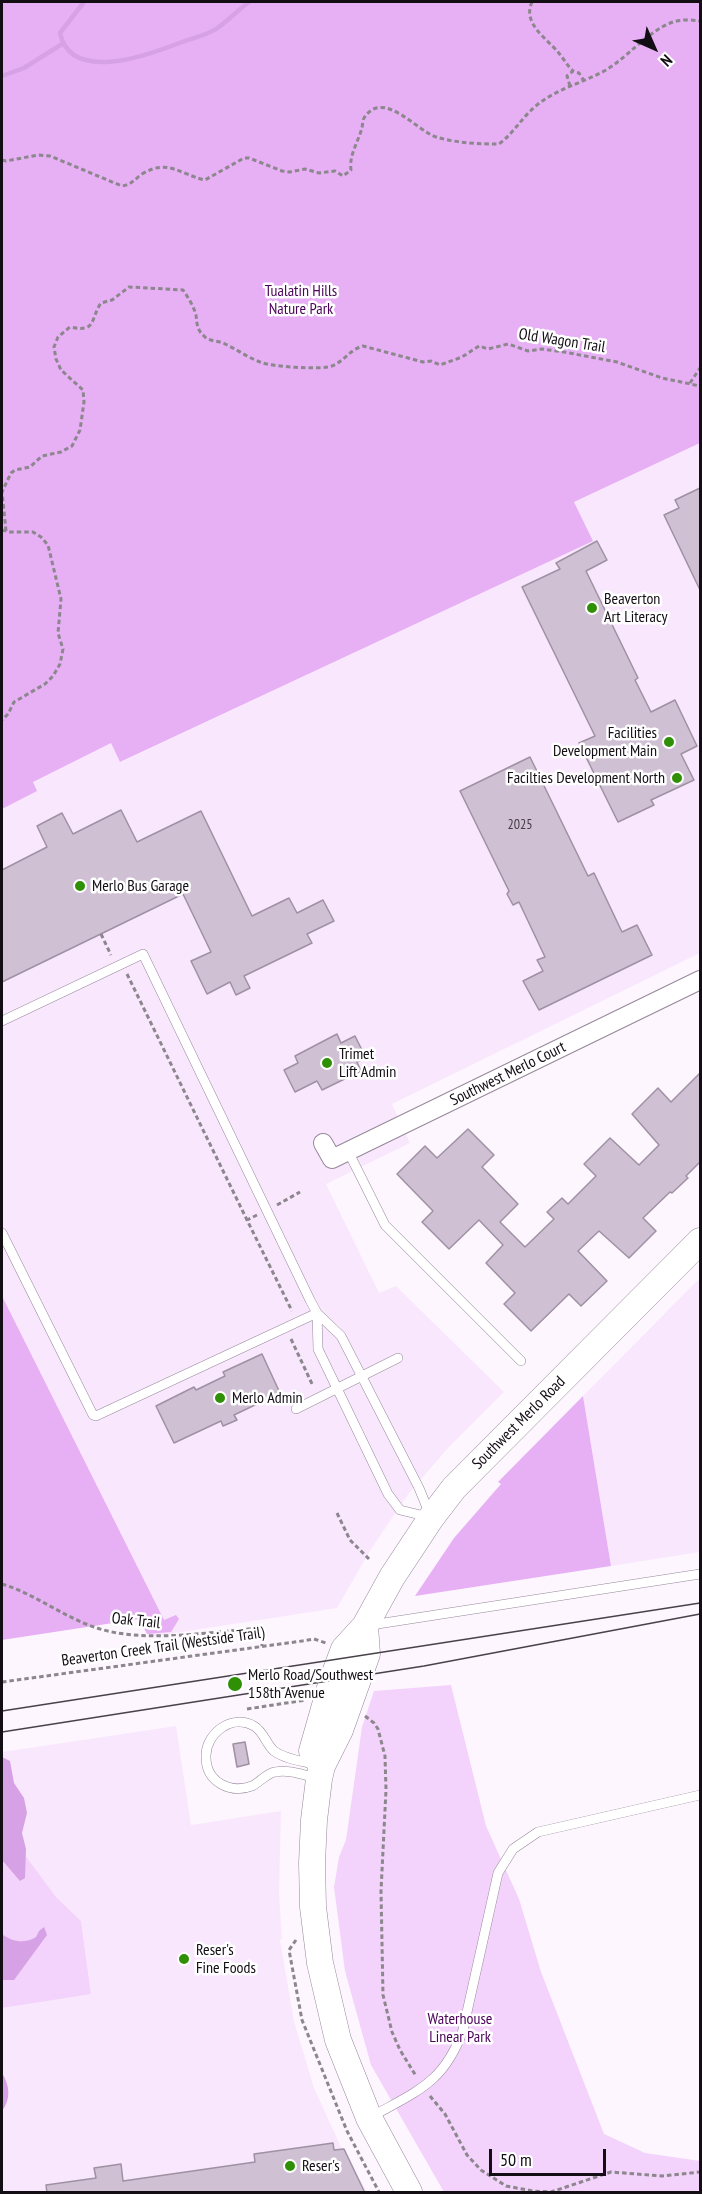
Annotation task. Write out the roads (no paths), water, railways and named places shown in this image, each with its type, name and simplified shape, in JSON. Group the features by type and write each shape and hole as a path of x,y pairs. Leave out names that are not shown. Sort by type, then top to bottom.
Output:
{"street":[{"name":"Southwest Merlo Court","path":"348,1151 700,980"},
{"path":"323,1143 332,1159 348,1151"},
{"name":"Southwest Merlo Road","path":"409,2193 369,2118 338,2040 320,1963 313,1907 312,1863 320,1772 312,1752 332,1681 344,1649 366,1626 392,1577 454,1488 700,1241"}],"lane":[{"path":"2,1021 144,954 317,1313 341,1336 419,1488 431,1518"},
{"path":"348,1151 384,1225 521,1361"},
{"path":"2,1233 93,1415 96,1416 317,1313"},
{"path":"317,1313 318,1349 388,1494 400,1510 431,1518"},
{"path":"296,1409 398,1358"},
{"path":"366,1626 700,1574"},
{"path":"240,1722 252,1725 259,1730 274,1750 282,1755 320,1772 274,1772 255,1785 242,1789 231,1788 220,1784 207,1768 207,1746 219,1729 230,1723 240,1722"},
{"path":"369,2118 424,2087 440,2073 455,2054 463,2030 498,1873 513,1850 538,1832 700,1795"}],"waterway":[{"path":"84,2 60,33 67,49 79,58 95,62 113,62 132,58 204,35 220,26 249,2"},
{"path":"2,76 24,68 62,44"}],"tram line":[{"path":"2,1711 700,1603"},
{"path":"2,1732 424,1666 700,1614"}],"place":[{"name":"Beaverton Art Literacy","path":"592,608"},
{"name":"Facilities Development Main","path":"669,742"},
{"name":"Facilties Development North","path":"677,778"},
{"name":"Merlo Bus Garage","path":"80,886"},
{"name":"Trimet Lift Admin","path":"327,1063"},
{"name":"Merlo Admin","path":"220,1398"},
{"name":"Merlo Road/Southwest 158th Avenue","path":"235,1684"},
{"name":"Reser's Fine Foods","path":"184,1959"},
{"name":"Reser's","path":"290,2166"}],"park label":[{"name":"Tualatin Hills Nature Park","path":"301,300"},
{"name":"Waterhouse Linear Park","path":"460,2028"}]}
